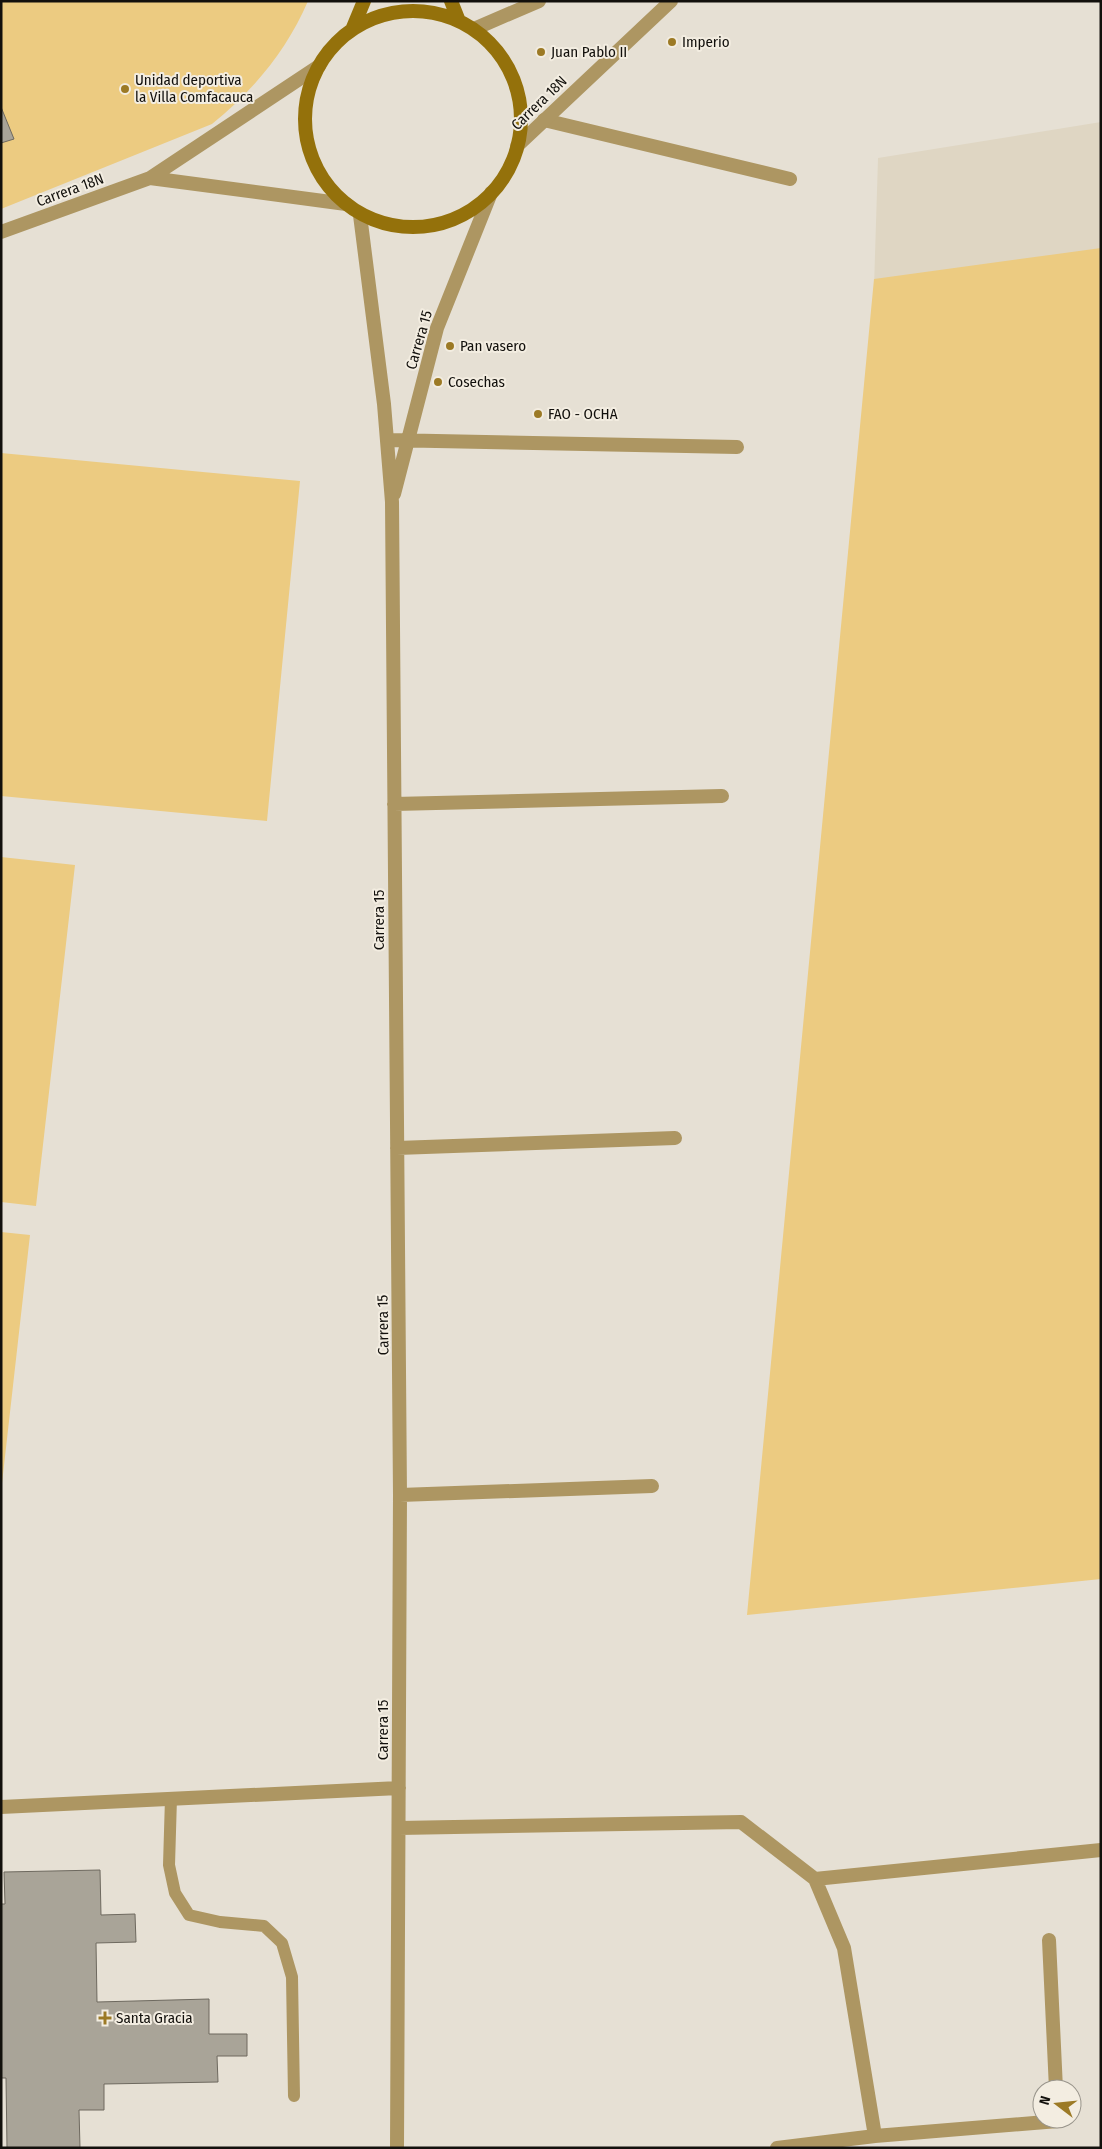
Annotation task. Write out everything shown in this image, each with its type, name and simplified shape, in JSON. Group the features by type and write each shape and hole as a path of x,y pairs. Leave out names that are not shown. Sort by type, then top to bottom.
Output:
{"main road":[{"path":"352,30 364,1"},
{"path":"451,1 460,21"},
{"path":"413,11 445,15 460,21 474,29 498,52 514,81 521,114 517,146 502,179 491,193 463,214 447,221 412,227 395,226 360,215 346,204 324,179 309,148 305,114 308,97 319,66 340,40 352,30 381,16 413,11"}],"street":[{"path":"474,29 539,1"},
{"name":"Carrera 18N","path":"517,146 671,1"},
{"name":"Carrera 18N","path":"1,232 150,178 319,66"},
{"path":"544,120 790,179"},
{"name":"Carrera 18N","path":"150,178 346,204"},
{"name":"Carrera 15","path":"392,502 410,440 437,328 491,193"},
{"name":"Carrera 15","path":"360,215 387,440 392,502 400,1495 398,2148"},
{"path":"387,440 737,448"},
{"path":"394,804 722,796"},
{"path":"397,1148 674,1138"},
{"path":"400,1495 652,1486"},
{"path":"1,1807 399,1788"},
{"path":"399,1828 741,1822 815,1879 844,1948 875,2136"},
{"path":"815,1879 1101,1850"},
{"path":"1049,1940 1056,2079"},
{"path":"777,2148 875,2136 1032,2123"}],"lane":[{"path":"171,1798 169,1865 176,1893 189,1915 220,1922 264,1926 282,1943 292,1977 294,2096"}],"shaded area":[{"name":"Unidad deportiva la Villa Comfacauca","path":"1,1 308,1 290,36 268,68 241,98 212,124 1,209"},
{"path":"1101,122 1101,1119 863,639 878,158"},
{"path":"1101,248 1101,1579 747,1615 874,279"},
{"path":"1,453 300,481 267,821 1,796"},
{"path":"1,857 75,865 36,1206 1,1202"},
{"path":"1,1232 30,1235 1,1492"}],"building":[{"path":"1,107 14,139 1,143"},
{"name":"Santa Gracia","path":"100,1870 101,1915 135,1914 136,1942 96,1943 97,2002 209,1999 209,2034 247,2034 247,2056 217,2056 218,2082 104,2084 104,2110 79,2110 80,2148 7,2148 6,2078 1,2078 1,1904 5,1904 4,1872"}],"place":[{"name":"Imperio","path":"672,42"},
{"name":"Juan Pablo II","path":"541,52"},
{"name":"Unidad deportiva la Villa Comfacauca","path":"125,89"},
{"name":"Pan vasero","path":"450,346"},
{"name":"Cosechas","path":"438,382"},
{"name":"FAO - OCHA","path":"538,414"},
{"name":"Santa Gracia","path":"105,2018"}]}
